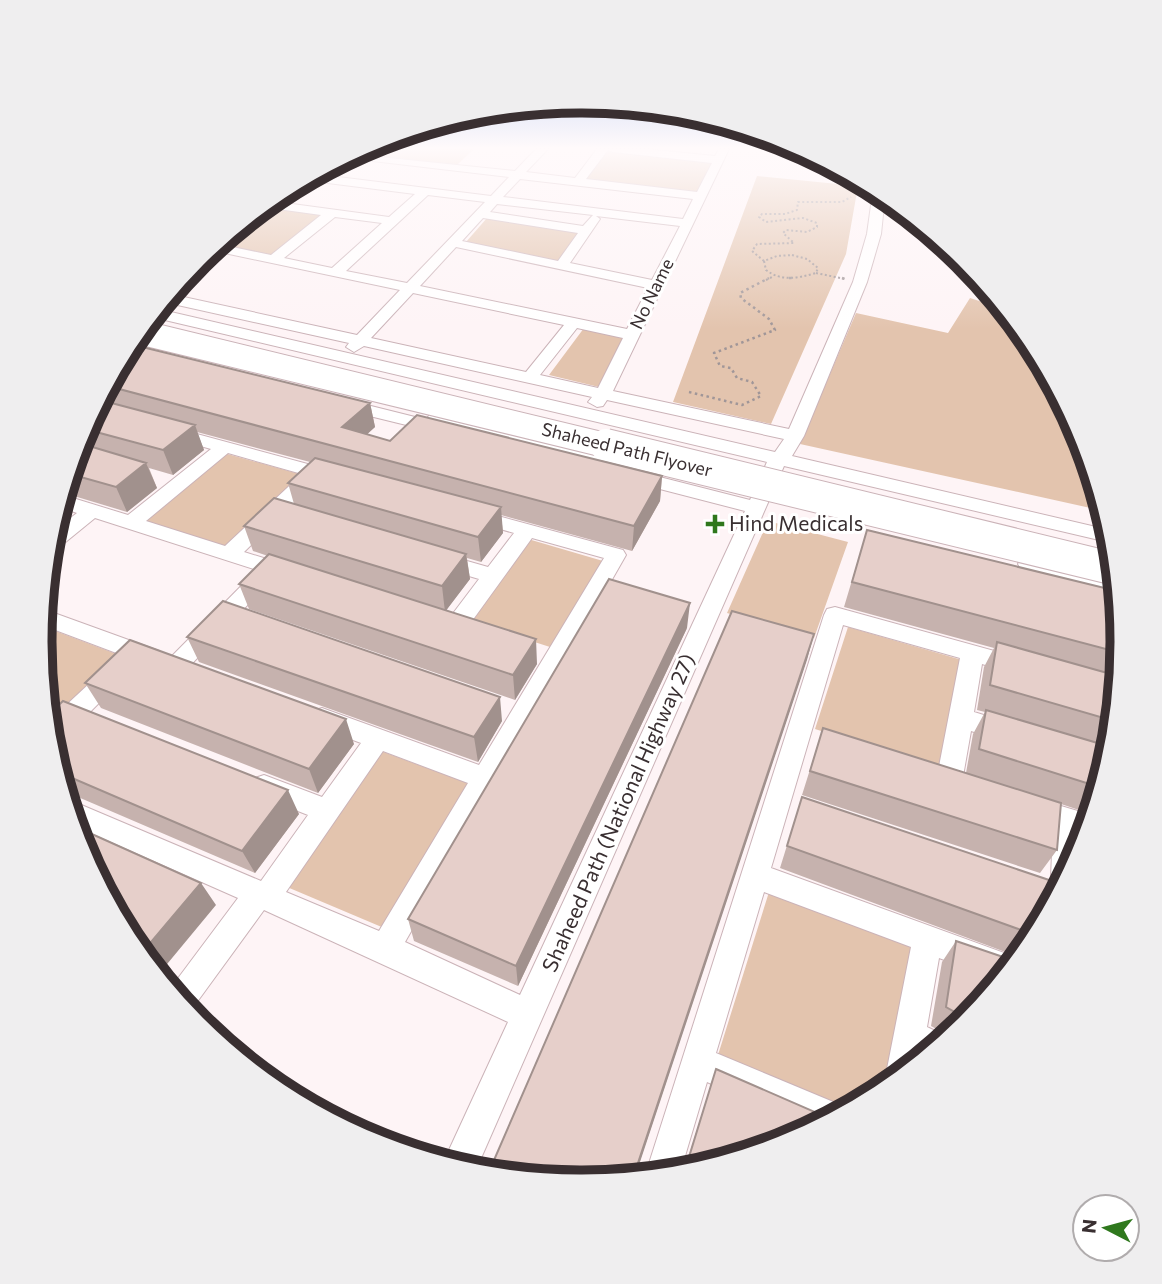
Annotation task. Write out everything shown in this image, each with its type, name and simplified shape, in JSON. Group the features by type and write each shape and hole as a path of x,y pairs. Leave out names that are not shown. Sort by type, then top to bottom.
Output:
{"highway":[{"name":"Shaheed Path Flyover","path":"159,325 1101,548"},
{"name":"Shaheed Path Flyover","path":"151,335 1104,566"}],"street":[{"path":"302,209 392,221"},
{"path":"336,272 405,209"},
{"path":"356,346 486,209"},
{"path":"574,209 687,223"},
{"name":"No Name","path":"599,400 694,209"},
{"path":"787,434 850,280 867,209"},
{"path":"787,434 860,282 874,234 877,209"},
{"path":"562,265 599,212"},
{"path":"274,259 332,213"},
{"path":"481,214 587,230"},
{"path":"454,243 656,285"},
{"path":"228,250 632,335"},
{"path":"178,301 356,346 531,376 599,400 775,453"},
{"path":"171,309 356,346 599,400 787,434"},
{"path":"166,315 775,453 1098,534"},
{"path":"531,376 574,323"},
{"path":"145,344 760,503"},
{"path":"328,400 1106,584"},
{"path":"146,425 355,483"},
{"name":"Shaheed Path (National Highway 27)","path":"463,1156 760,503 775,453 789,449 787,434"},
{"path":"131,523 224,447"},
{"path":"229,554 315,472"},
{"path":"151,478 176,485"},
{"path":"71,504 312,580"},
{"path":"385,948 556,657 610,590 616,555 448,508"},
{"path":"65,533 92,511"},
{"path":"274,511 300,519"},
{"path":"456,625 527,530"},
{"path":"416,553 493,576"},
{"path":"176,666 272,568"},
{"path":"228,613 253,622"},
{"path":"666,1163 754,875 791,805 811,738 811,648 835,615 1038,671"},
{"path":"430,617 481,633"},
{"path":"53,621 202,675"},
{"path":"531,649 556,657"},
{"path":"60,726 138,652"},
{"path":"949,782 972,653"},
{"path":"496,706 522,715"},
{"path":"75,711 100,721"},
{"path":"302,711 485,778"},
{"path":"960,718 1027,738"},
{"path":"186,993 378,738"},
{"path":"924,774 975,790"},
{"path":"239,776 326,810"},
{"path":"1002,799 1077,823"},
{"path":"83,818 385,948 528,1015"},
{"path":"754,875 999,965"},
{"path":"923,1041 927,939"},
{"path":"697,1061 820,1113"}],"path":[{"path":"797,209 791,213 762,214 759,217 766,222 803,218 817,223 817,227 807,232 786,230 783,233 794,243 757,244 752,251 754,255 764,261 766,270 774,276 793,279 816,273 850,280"},
{"path":"764,261 771,256 802,258 815,264 816,273"},
{"path":"689,391 742,405 761,396 759,387 737,378 731,368 720,366 713,353 775,330 769,319 741,298 740,293 774,276"}],"shaded area":[{"path":"278,209 322,215 273,255 231,247"},
{"path":"745,209 854,209 846,254 771,424 673,402"},
{"path":"487,218 581,232 559,261 466,242"},
{"path":"970,298 986,303 1000,320 1039,378 1055,408 1081,472 1092,508 800,444 856,313 948,333"},
{"path":"584,328 624,337 599,387 549,375"},
{"path":"224,453 303,475 228,547 144,520"},
{"path":"768,521 848,542 814,638 727,613"},
{"path":"528,539 603,561 550,647 469,621"},
{"path":"848,627 962,660 941,770 815,729"},
{"path":"53,630 122,656 58,718"},
{"path":"381,751 470,784 384,928 287,887"},
{"path":"769,892 916,947 894,1067 845,1100 834,1106 718,1055"}],"building":[{"path":"143,347 370,403 342,427 390,441 417,415 662,476 634,526 117,389"},
{"path":"110,403 195,425 163,450 96,432"},
{"path":"91,446 146,463 116,487 80,477"},
{"path":"315,458 501,507 478,537 288,483"},
{"path":"274,498 466,554 442,586 244,526"},
{"path":"867,530 1106,588 1110,650 852,582"},
{"path":"269,554 536,639 513,675 239,584"},
{"path":"609,579 690,603 516,966 408,919"},
{"path":"223,601 500,697 474,737 187,637"},
{"path":"732,611 814,634 637,1167 546,1169 493,1163"},
{"path":"130,640 346,719 309,769 85,683"},
{"path":"997,642 1108,673 1104,718 990,685"},
{"path":"63,701 288,790 242,851 71,777 57,707"},
{"path":"986,710 1099,744 1089,784 979,749"},
{"path":"823,728 1061,803 1057,850 810,771"},
{"path":"802,797 1052,881 1023,931 787,846"},
{"path":"89,833 201,883 149,945 107,876"},
{"path":"956,941 1005,957 957,1013 946,1007"},
{"path":"716,1069 819,1114 751,1142 689,1157"}],"place":[{"name":"Hind Medicals","path":"715,524"}]}
